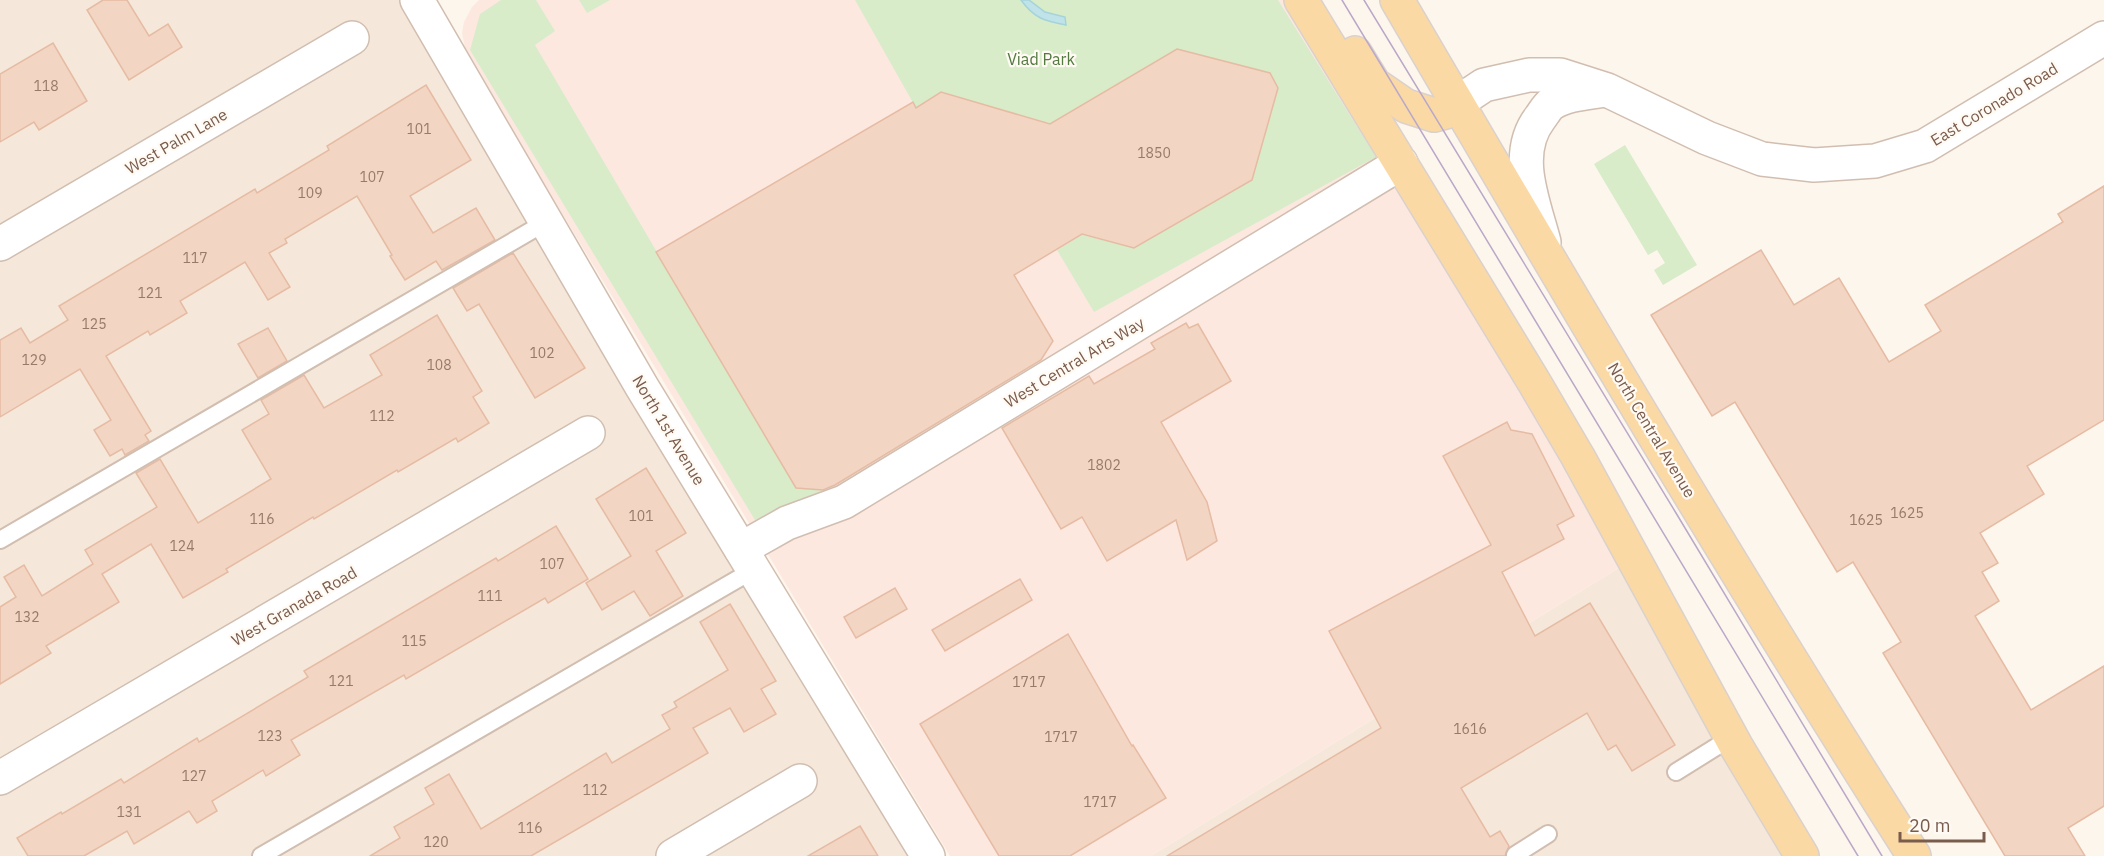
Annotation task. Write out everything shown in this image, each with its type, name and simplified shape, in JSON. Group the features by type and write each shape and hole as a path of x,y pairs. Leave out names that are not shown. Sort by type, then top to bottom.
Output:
{"main road":[{"path":"1301,0 1578,457 1732,737 1802,856"},
{"path":"1323,0 1374,84 1406,106 1434,115 1449,111 1457,103"},
{"name":"North Central Avenue","path":"1396,0 1548,258 1826,717 1914,856"}],"street":[{"name":"North 1st Avenue","path":"426,3 546,222 642,387 928,856"},
{"name":"West Palm Lane","path":"0,244 352,38"},
{"name":"East Coronado Road","path":"1457,103 1484,85 1529,75 1560,75 1607,90 1707,138 1762,159 1814,165 1875,161 1925,146 2104,38"},
{"path":"1548,258 1527,175 1527,145 1531,130 1550,104 1570,96 1607,90"},
{"name":"West Central Arts Way","path":"748,559 787,523 844,502 1401,163"},
{"name":"West Granada Road","path":"0,778 588,433"},
{"path":"673,856 800,781"}],"lane":[{"path":"0,540 546,222"},
{"path":"261,856 748,559"},
{"path":"1676,772 1732,737"},
{"path":"1515,855 1548,834"}],"shaded area":[{"path":"0,0 438,0 423,9 928,856 0,856"},
{"path":"479,0 1285,0 1573,472 1622,566 1151,856 950,856 470,61 462,33 464,22 472,7"},
{"path":"1622,566 1786,856 1151,856"}],"green space":[{"path":"501,0 536,0 555,31 535,45 796,488 827,490 755,520 470,50 480,14"},
{"path":"579,0 610,0 587,13"},
{"name":"Viad Park","path":"855,0 1278,0 1376,157 1094,312 1057,250 1082,235 1134,247 1177,49 1056,120 1055,125 941,92 916,108"},
{"path":"1625,145 1697,265 1663,285 1654,270 1665,263 1657,250 1648,255 1594,164"}],"water":[{"path":"1021,0 1029,0 1045,12 1065,17 1066,25 1040,18"}],"building":[{"path":"103,0 127,0 149,36 168,24 182,47 129,80 87,10"},
{"path":"53,43 87,101 39,130 34,122 0,142 0,74"},
{"path":"1177,49 1270,73 1278,88 1252,180 1134,248 1082,234 1014,275 1053,341 1041,360 835,485 823,490 796,488 656,252 913,102 916,108 941,92 1050,124"},
{"path":"426,85 471,160 410,196 433,233 476,208 495,240 442,270 436,261 405,280 357,196 285,239 287,243 269,253 290,287 268,300 245,262 180,301 187,313 150,335 148,331 106,356 151,431 145,435 149,441 125,455 122,449 110,456 94,430 111,420 80,369 0,417 0,340 21,328 30,343 68,320 59,306 255,189 257,193 329,150 327,146"},
{"path":"2104,186 2104,420 2027,466 2044,494 1980,533 1998,563 1982,572 1999,601 1975,616 2031,710 2104,666 2104,806 2068,828 2085,856 2005,856 1883,653 1901,642 1853,562 1837,572 1735,402 1712,416 1651,315 1761,250 1794,305 1839,278 1889,362 1941,331 1925,305 2063,222 2058,214"},
{"path":"513,253 585,368 535,398 479,304 467,311 453,288"},
{"path":"437,315 482,391 473,397 489,423 458,442 456,438 314,519 313,517 226,569 228,572 183,598 151,544 102,574 119,602 46,646 51,653 0,684 0,607 16,597 4,577 24,565 42,596 93,564 85,550 157,507 136,473 160,459 198,523 271,479 242,430 269,414 261,400 304,375 324,408 382,375 370,355"},
{"path":"1186,323 1189,328 1198,324 1231,381 1161,422 1207,502 1217,541 1187,560 1176,520 1107,561 1082,517 1061,529 1002,428 1089,376 1094,384 1155,349 1151,343"},
{"path":"268,328 287,361 258,378 238,344"},
{"path":"1507,422 1511,430 1532,434 1574,516 1557,525 1564,539 1502,572 1535,636 1590,603 1675,745 1632,771 1616,745 1608,750 1587,713 1461,788 1490,837 1500,831 1509,846 1505,856 1167,856 1381,728 1329,631 1491,545 1443,456"},
{"path":"646,468 686,533 656,551 683,596 650,616 634,591 602,610 586,583 631,556 596,499"},
{"path":"556,526 588,579 548,603 545,598 406,679 404,675 291,740 300,755 266,776 263,770 212,801 217,811 197,823 189,811 134,844 127,831 84,856 28,856 17,838 121,779 124,783 197,738 199,742 308,677 304,671 496,558 498,561"},
{"path":"1020,579 1032,600 945,651 932,630"},
{"path":"895,588 907,609 856,638 844,617"},
{"path":"730,604 776,681 761,689 776,714 744,732 730,708 693,728 708,753 531,856 370,856 400,838 394,827 434,804 425,788 449,774 481,829 606,753 612,763 670,729 662,715 677,707 674,702 728,670 700,622"},
{"path":"1068,634 1132,746 1166,798 1070,856 999,856 920,724"},
{"path":"860,826 878,856 808,856"}],"tram line":[{"path":"1342,0 1858,856"},
{"path":"1364,0 1882,856"}]}
